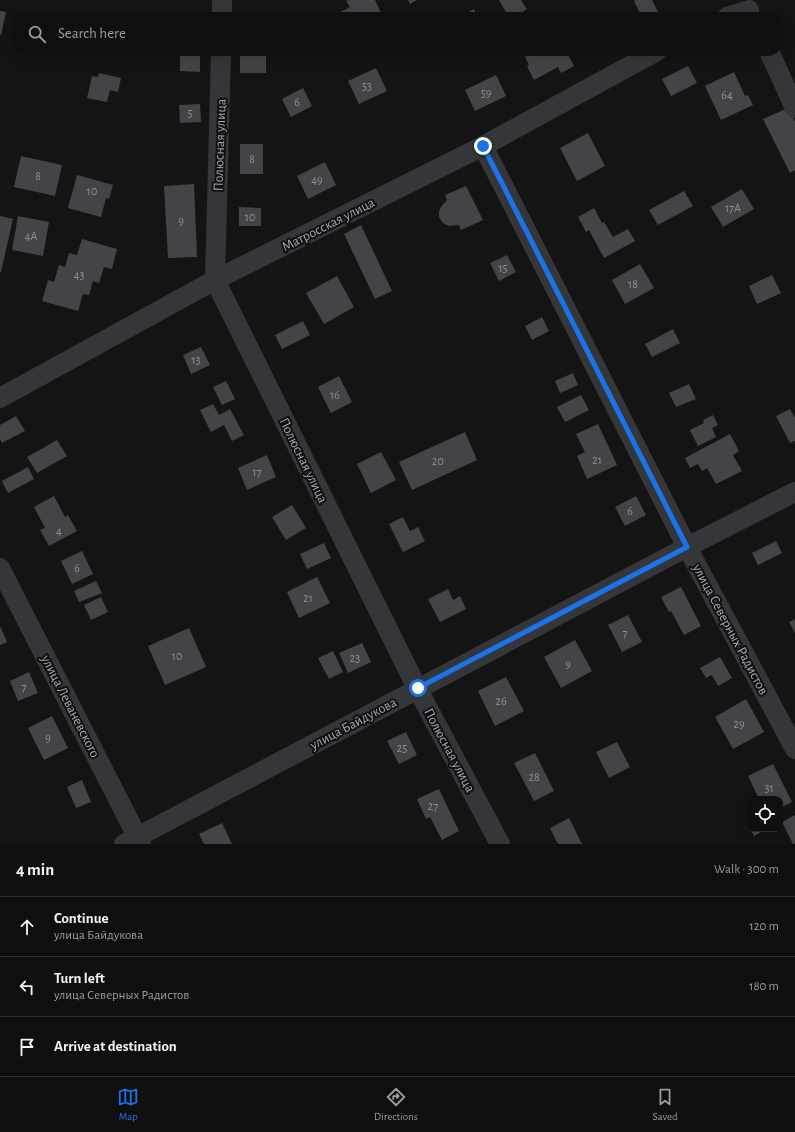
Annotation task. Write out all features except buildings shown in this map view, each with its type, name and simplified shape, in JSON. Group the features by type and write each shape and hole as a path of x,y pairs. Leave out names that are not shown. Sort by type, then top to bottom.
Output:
{"street":[{"path":"222,0 222,12"},
{"name":"Полюсная улица","path":"221,56 215,280 418,688 500,844"},
{"name":"Матросская улица","path":"0,398 215,280 483,146 648,56"},
{"path":"774,56 787,70 795,108"},
{"name":"улица Северных Радистов","path":"483,146 687,547 795,749"},
{"name":"улица Байдукова","path":"134,842 418,688 795,492"},
{"name":"улица Леваневского","path":"0,568 134,842"}],"route":[{"path":"418,688 687,547 483,146"}]}
